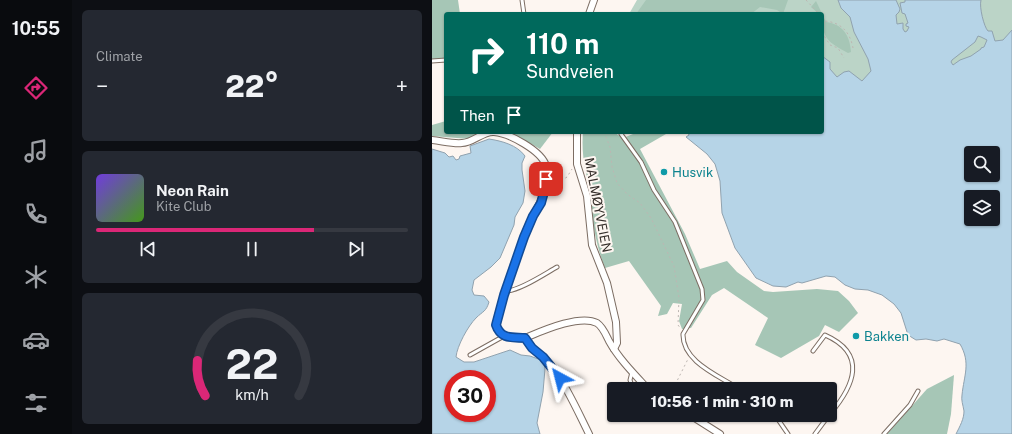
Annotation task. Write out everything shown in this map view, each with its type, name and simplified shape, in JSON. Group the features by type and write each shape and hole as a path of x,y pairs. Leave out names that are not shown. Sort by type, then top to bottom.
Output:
{"street":[{"path":"590,12 594,0"},
{"path":"432,140 462,143 488,134"},
{"path":"500,134 526,145 544,162 546,172 544,192 541,203 527,227 505,291 496,325 501,334 511,338 525,338 567,323 578,321 591,322 601,326 614,349 641,382"},
{"name":"MALMØYVEIEN","path":"577,134 578,164 587,196 592,245 607,283 616,322 618,343 614,349"},
{"path":"525,338 532,348 543,357 560,378 589,434"},
{"path":"701,422 720,434"}],"lane":[{"path":"522,0 524,12"},
{"path":"432,61 444,60"},
{"path":"621,134 641,162 654,190 677,226 702,289 703,300 684,332 683,338 690,355 707,369 728,382"},
{"path":"505,291 509,291 535,280 557,267"},
{"path":"813,351 825,335 846,349 852,358 852,374 847,390 837,406"},
{"path":"470,355 504,336"},
{"path":"631,382 632,372"},
{"path":"884,434 910,405 918,391"},
{"path":"780,422 788,434"},
{"path":"815,434 824,422"}],"path":[{"path":"806,0 817,12"},
{"path":"824,21 834,22 844,28 851,40 853,48"},
{"path":"824,36 830,45 838,48 844,58"},
{"path":"605,134 610,147 612,167 616,183 627,194 640,203 651,218 674,266 679,298 678,325 684,332"},
{"path":"549,198 556,184 567,177 573,168"},
{"path":"676,382 690,355"}],"green space":[{"path":"432,0 458,0 460,12 444,12 444,61 432,61"},
{"path":"637,0 1012,0 1012,81 824,100 824,12 630,12"},
{"path":"646,0 788,0 784,12 760,7 754,12 637,12"},
{"path":"816,1 821,12 817,12 811,7"},
{"path":"824,18 826,22 837,25 841,28 847,36 851,52 848,53 841,49 831,42 825,34"},
{"path":"444,122 444,134 480,134 469,139 432,136 432,125"},
{"path":"514,134 551,134 540,149"},
{"path":"583,134 617,134 623,138 633,134 666,134 640,149 685,234 700,269 727,261 737,272 764,291 773,292 817,289 838,291 849,301 858,313 839,332 825,325 819,336 781,358 755,345 768,318 724,288 712,295 691,328 682,329 679,321 682,304 673,303 667,314 658,316 661,306 629,261 605,268 600,255 592,217 591,196 583,157"},
{"path":"954,375 951,414 947,434 887,434 927,389"}],"water":[{"path":"838,0 896,0 900,9 896,15 897,24 903,23 903,29 905,32 909,27 906,26 908,23 905,14 902,13 900,3 905,2 905,0 981,0 981,12 986,29 988,31 992,31 995,41 1003,40 1012,30 1012,434 956,434 964,414 962,397 966,369 965,357 960,344 944,339 937,341 926,339 916,340 908,335 901,313 894,304 882,295 868,290 855,289 845,285 835,277 826,276 802,283 798,282 786,287 773,286 756,278 735,248 722,213 720,181 715,164 707,154 686,137 689,134 824,134 824,58 830,62 830,69 837,77 844,72 849,71 862,81 871,71 868,59 854,32 850,17 841,8","holes":["978,36 987,40 984,47 971,56 960,60 953,65 951,62 952,60 975,42"]},
{"path":"489,139 514,146 525,156 522,163 522,170 525,191 523,203 515,217 514,225 500,258 474,280 472,290 474,295 484,296 489,302 485,310 476,318 466,331 458,347 456,357 464,362 474,362 510,350 521,355 530,356 541,360 544,363 545,369 543,392 537,423 540,434 432,434 432,149 445,153 449,157 453,156 456,160 459,159 460,156 471,153 470,146"}],"place":[{"name":"Husvik","path":"664,172"},
{"name":"Bakken","path":"856,336"}],"route":[{"path":"546,179 541,203 527,227 504,295 496,325 501,334 507,337 525,338 529,345 543,357 560,378"}]}
